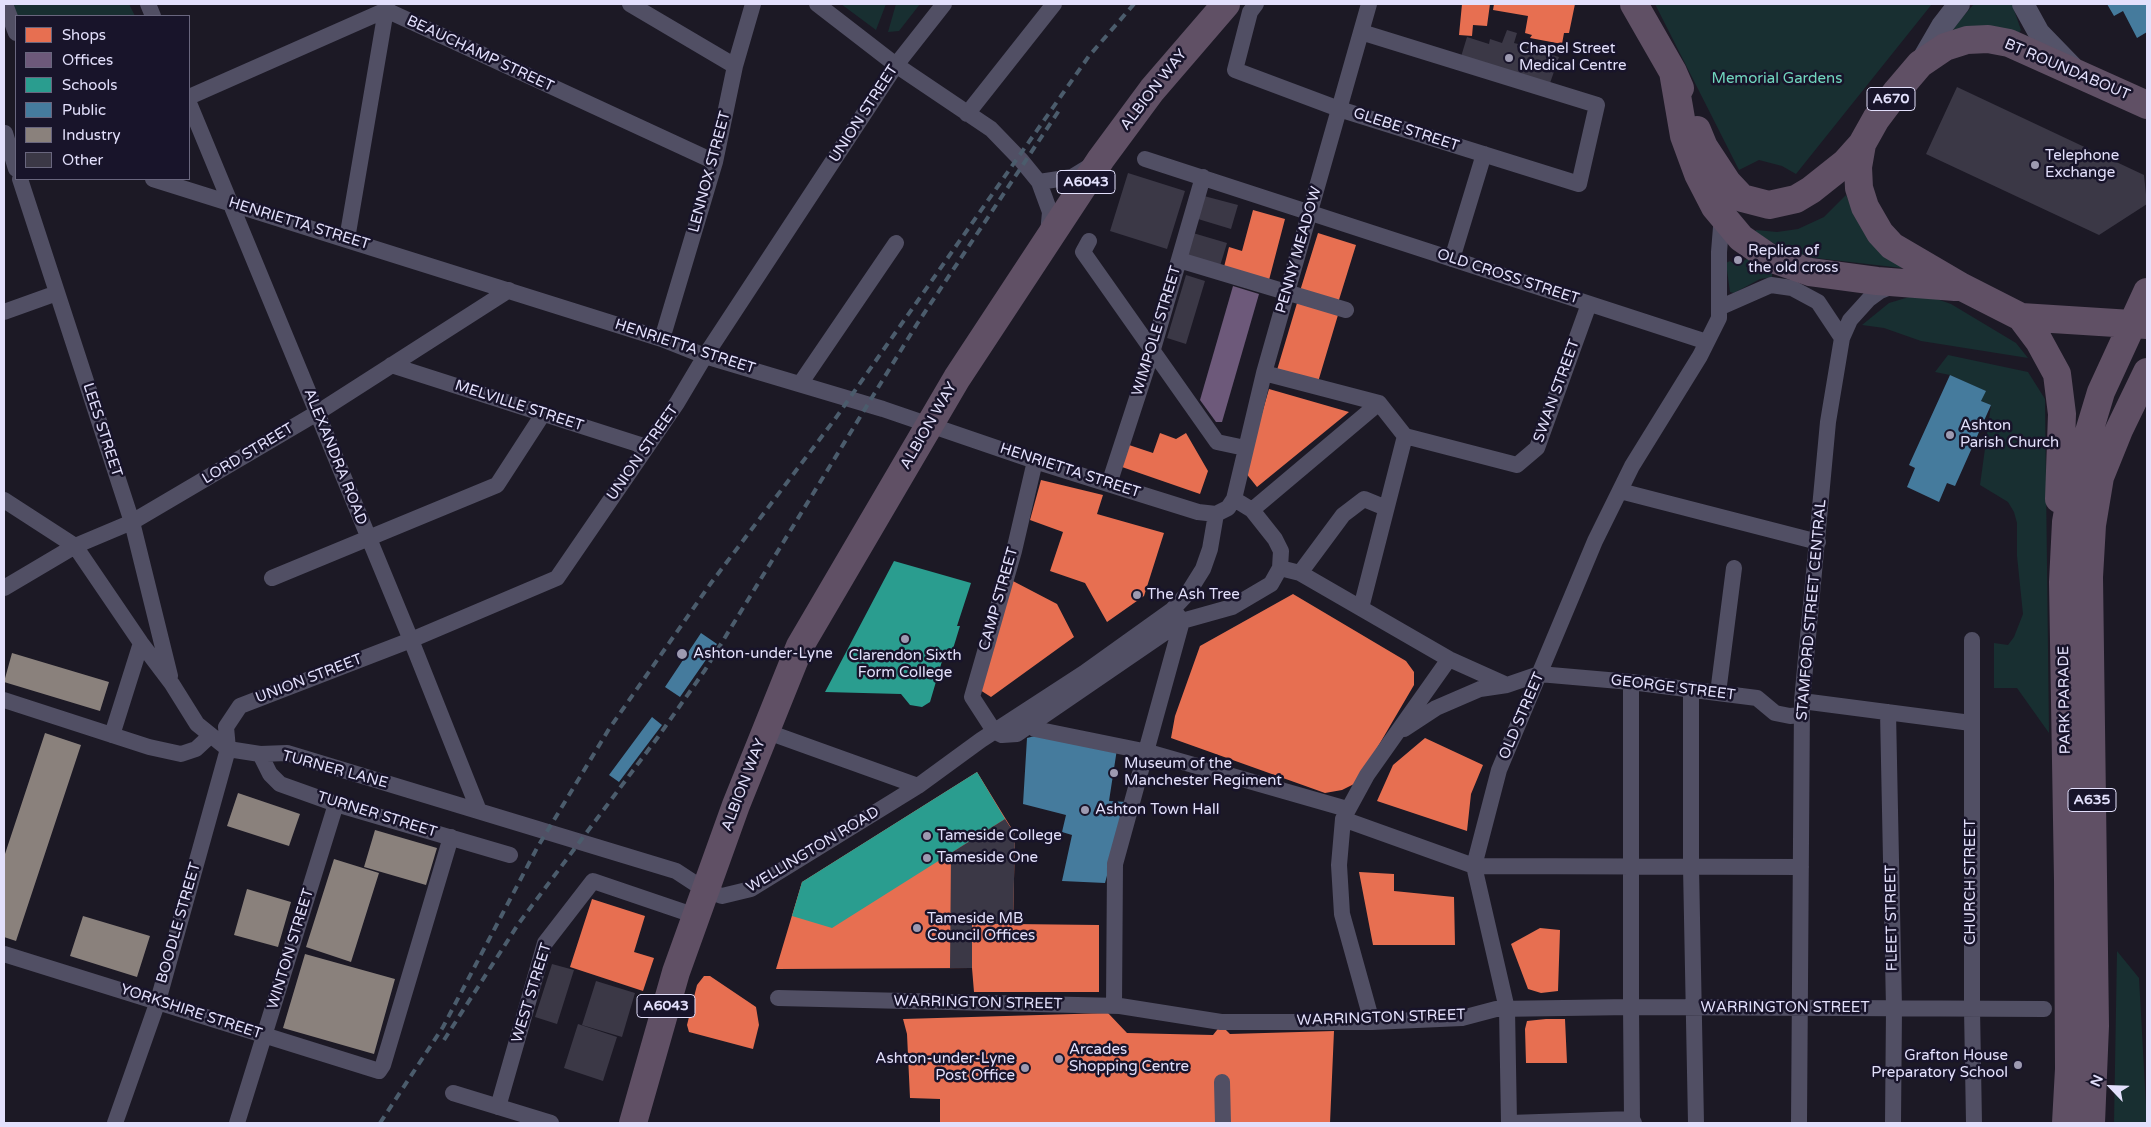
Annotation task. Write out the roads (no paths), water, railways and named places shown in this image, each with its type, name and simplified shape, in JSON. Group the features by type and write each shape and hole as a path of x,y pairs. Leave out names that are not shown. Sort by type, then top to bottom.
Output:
{"highway":[{"name":"ALBION WAY","path":"705,890 765,731 800,646 957,378 1101,159 1152,90 1226,4"},
{"name":"A670","path":"1634,4 1673,72 1704,148 1727,182 1742,198 1769,205 1796,199 1823,182 1862,144"},
{"name":"BT ROUNDABOUT","path":"2142,323 2021,317 1962,287 1892,246 1880,233 1870,219 1859,188 1858,167 1862,144 1876,119 1920,64 1945,48 1967,40 1988,39 2009,43 2080,73 2147,105"},
{"name":"A670","path":"1673,72 1684,136 1702,183 1715,208 1741,238 1770,258 1790,267 1810,272 1906,283 1962,287"},
{"path":"2105,86 2147,86"},
{"name":"PARK PARADE","path":"2066,1123 2068,910 2063,582 2066,522 2072,488 2101,392 2142,323 2147,292"},
{"path":"2021,317 2053,364 2060,386 2062,414 2058,514 2063,582"},
{"name":"PARK PARADE","path":"2091,1123 2095,1026 2089,577 2092,525 2100,477 2119,430 2147,372"},
{"name":"A6043","path":"633,1123 676,972 705,890"}],"main road":[{"path":"1920,64 1942,26 1959,4"},
{"path":"2023,4 2039,33 2080,73"}],"street":[{"path":"5,4 15,30"},
{"path":"630,4 735,66"},
{"name":"LENNOX STREET","path":"662,339 715,162 735,66 753,4"},
{"path":"816,4 896,65 990,129 1021,160 1039,182 1050,212 1048,240"},
{"name":"UNION STREET","path":"228,749 226,727 240,706 411,640 557,578 677,403 705,356 896,65 944,4"},
{"path":"967,114 1054,4"},
{"name":"GLEBE STREET","path":"1256,4 1250,12 1235,70 1340,109 1579,184 1597,105 1361,32"},
{"name":"PENNY MEADOW","path":"1234,498 1264,373 1340,109 1367,4"},
{"path":"190,97 386,7"},
{"path":"347,239 386,7"},
{"name":"BEAUCHAMP STREET","path":"386,7 715,162"},
{"name":"ALEXANDRA ROAD","path":"190,105 411,640 479,812"},
{"path":"8,134 15,165"},
{"path":"1452,259 1484,154"},
{"path":"1039,182 1072,177 1101,159"},
{"name":"OLD CROSS STREET","path":"1145,159 1707,342"},
{"name":"WIMPOLE STREET","path":"1109,484 1153,349 1203,177"},
{"name":"LEES STREET","path":"20,180 132,522 172,684"},
{"name":"HENRIETTA STREET","path":"156,180 510,290 662,339 705,356 931,425 1035,461 1198,512 1216,514"},
{"path":"1722,215 1719,252 1721,307 1771,285 1792,288 1818,302 1842,338"},
{"path":"1089,241 1083,252 1217,442 1245,448"},
{"path":"800,384 896,243"},
{"path":"1179,260 1346,310"},
{"name":"STAMFORD STREET CENTRAL","path":"1799,1123 1802,708 1828,422 1842,338 1850,320 1869,299 1880,291 1906,283"},
{"name":"LORD STREET","path":"4,588 75,546 132,522 317,413 510,290"},
{"path":"4,312 57,293"},
{"name":"SWAN STREET","path":"1405,436 1517,465 1537,448 1589,304"},
{"name":"OLD STREET","path":"1509,1123 1507,1009 1474,866 1499,770 1595,541 1632,466 1707,342 1719,318 1721,307"},
{"name":"MELVILLE STREET","path":"392,365 647,447"},
{"path":"1264,373 1379,403 1405,436 1361,608"},
{"path":"1252,510 1379,403"},
{"path":"272,578 497,485 543,414"},
{"name":"CAMP STREET","path":"994,731 972,697 1014,551 1035,461"},
{"path":"1620,491 1818,542"},
{"path":"1114,1005 1115,864 1148,752 1177,615 1232,606 1271,584 1280,568 1281,551 1275,539 1252,510 1234,498 1228,508 1216,514"},
{"path":"1300,573 1343,515 1364,499 1388,502"},
{"name":"TURNER LANE","path":"4,500 75,546 141,643 172,684 197,724 228,749 260,754 288,753 676,871 705,890"},
{"name":"WELLINGTON ROAD","path":"994,731 1002,735 1017,734 1032,725 1177,615 1203,568 1210,549 1216,514"},
{"path":"1280,568 1300,573 1449,659 1507,685"},
{"path":"1718,692 1734,568"},
{"name":"WELLINGTON ROAD","path":"705,890 722,896 751,889 918,786 994,731 1177,615"},
{"name":"CHURCH STREET","path":"1972,640 1972,1009 1974,1123"},
{"path":"112,735 141,643"},
{"path":"1372,1022 1342,914 1339,865 1345,814 1367,775 1449,659"},
{"path":"1396,734 1436,708 1480,689 1507,685 1539,674"},
{"name":"GEORGE STREET","path":"1539,674 1691,688 1757,698 1776,713 1790,716 1802,708 1888,712 1971,723"},
{"path":"1509,1123 1633,1121 1630,866 1631,682"},
{"path":"1691,688 1691,867 1696,1123"},
{"path":"4,700 149,747 180,754 196,749 210,736"},
{"name":"FLEET STREET","path":"1888,712 1894,1008 1893,1123"},
{"path":"1032,725 1035,729 1148,752 1345,814 1474,866 1801,867"},
{"path":"765,731 918,786"},
{"name":"BOODLE STREET","path":"114,1123 158,1001 228,749"},
{"name":"TURNER STREET","path":"260,754 270,774 280,784 336,804 510,855"},
{"name":"WINTON STREET","path":"237,1123 336,804"},
{"name":"YORKSHIRE STREET","path":"4,954 379,1071 383,1065 451,838"},
{"name":"WEST STREET","path":"498,1107 545,942 593,881 696,916"},
{"name":"WARRINGTON STREET","path":"778,998 1114,1005 1221,1022 1372,1022 1462,1018 1496,1009 1631,1007 2044,1009"},
{"path":"1222,1082 1223,1123"},
{"path":"453,1093 551,1123"}],"railway":[{"path":"380,1123 443,1027 537,848 609,729 711,583 835,419 1089,56 1134,4"},
{"path":"444,1040 519,923 658,737 705,670 917,324 1060,109"}],"place":[{"name":"Chapel Street Medical Centre","path":"1509,58"},
{"name":"Telephone Exchange","path":"2035,165"},
{"name":"Replica of the old cross","path":"1738,260"},
{"name":"Ashton Parish Church","path":"1950,435"},
{"name":"The Ash Tree","path":"1137,595"},
{"name":"Clarendon Sixth Form College","path":"905,639"},
{"name":"Ashton-under-Lyne","path":"682,654"},
{"name":"Museum of the Manchester Regiment","path":"1114,773"},
{"name":"Ashton Town Hall","path":"1085,810"},
{"name":"Tameside College","path":"927,836"},
{"name":"Tameside One","path":"927,858"},
{"name":"Tameside MB Council Offices","path":"917,928"},
{"name":"Arcades Shopping Centre","path":"1059,1059"},
{"name":"Grafton House Preparatory School","path":"2018,1065"},
{"name":"Ashton-under-Lyne Post Office","path":"1025,1068"}],"park label":[{"name":"Memorial Gardens","path":"1777,79"}]}
